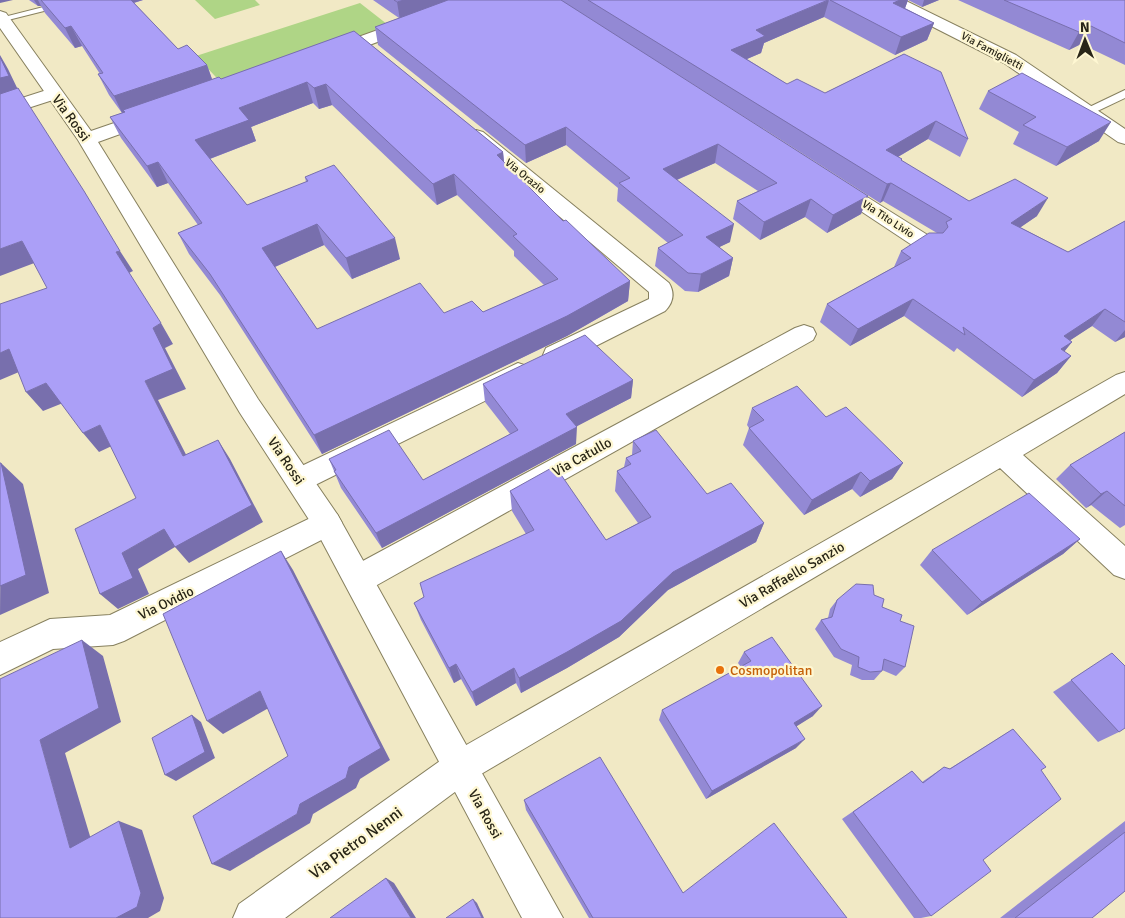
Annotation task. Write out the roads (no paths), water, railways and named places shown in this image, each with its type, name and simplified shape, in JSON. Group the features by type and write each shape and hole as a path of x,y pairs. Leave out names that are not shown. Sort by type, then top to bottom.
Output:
{"street":[{"path":"316,58 369,48 476,0"},
{"name":"Via Famiglietti","path":"892,0 1010,59 1125,138"},
{"name":"Via Rossi","path":"2,18 53,94 87,139 249,406 327,524 359,579 543,918"},
{"path":"0,111 53,94"},
{"path":"87,139 169,110"},
{"name":"Via Orazio","path":"299,480 657,305 661,301 662,295 656,283 459,122"},
{"name":"Via Tito Livio","path":"819,175 926,244"},
{"name":"Via Catullo","path":"359,579 804,334"},
{"name":"Via Raffaello Sanzio","path":"460,768 1125,382"},
{"path":"1002,454 1125,565"},
{"name":"Via Ovidio","path":"0,660 50,634 76,631 93,633 113,630 327,524"},
{"name":"Via Pietro Nenni","path":"253,918 460,768"}],"lane":[{"name":"Via Rossi","path":"2,18 83,0"},
{"path":"1086,112 1125,94"}],"place":[{"name":"Cosmopolitan","path":"720,670"}]}
